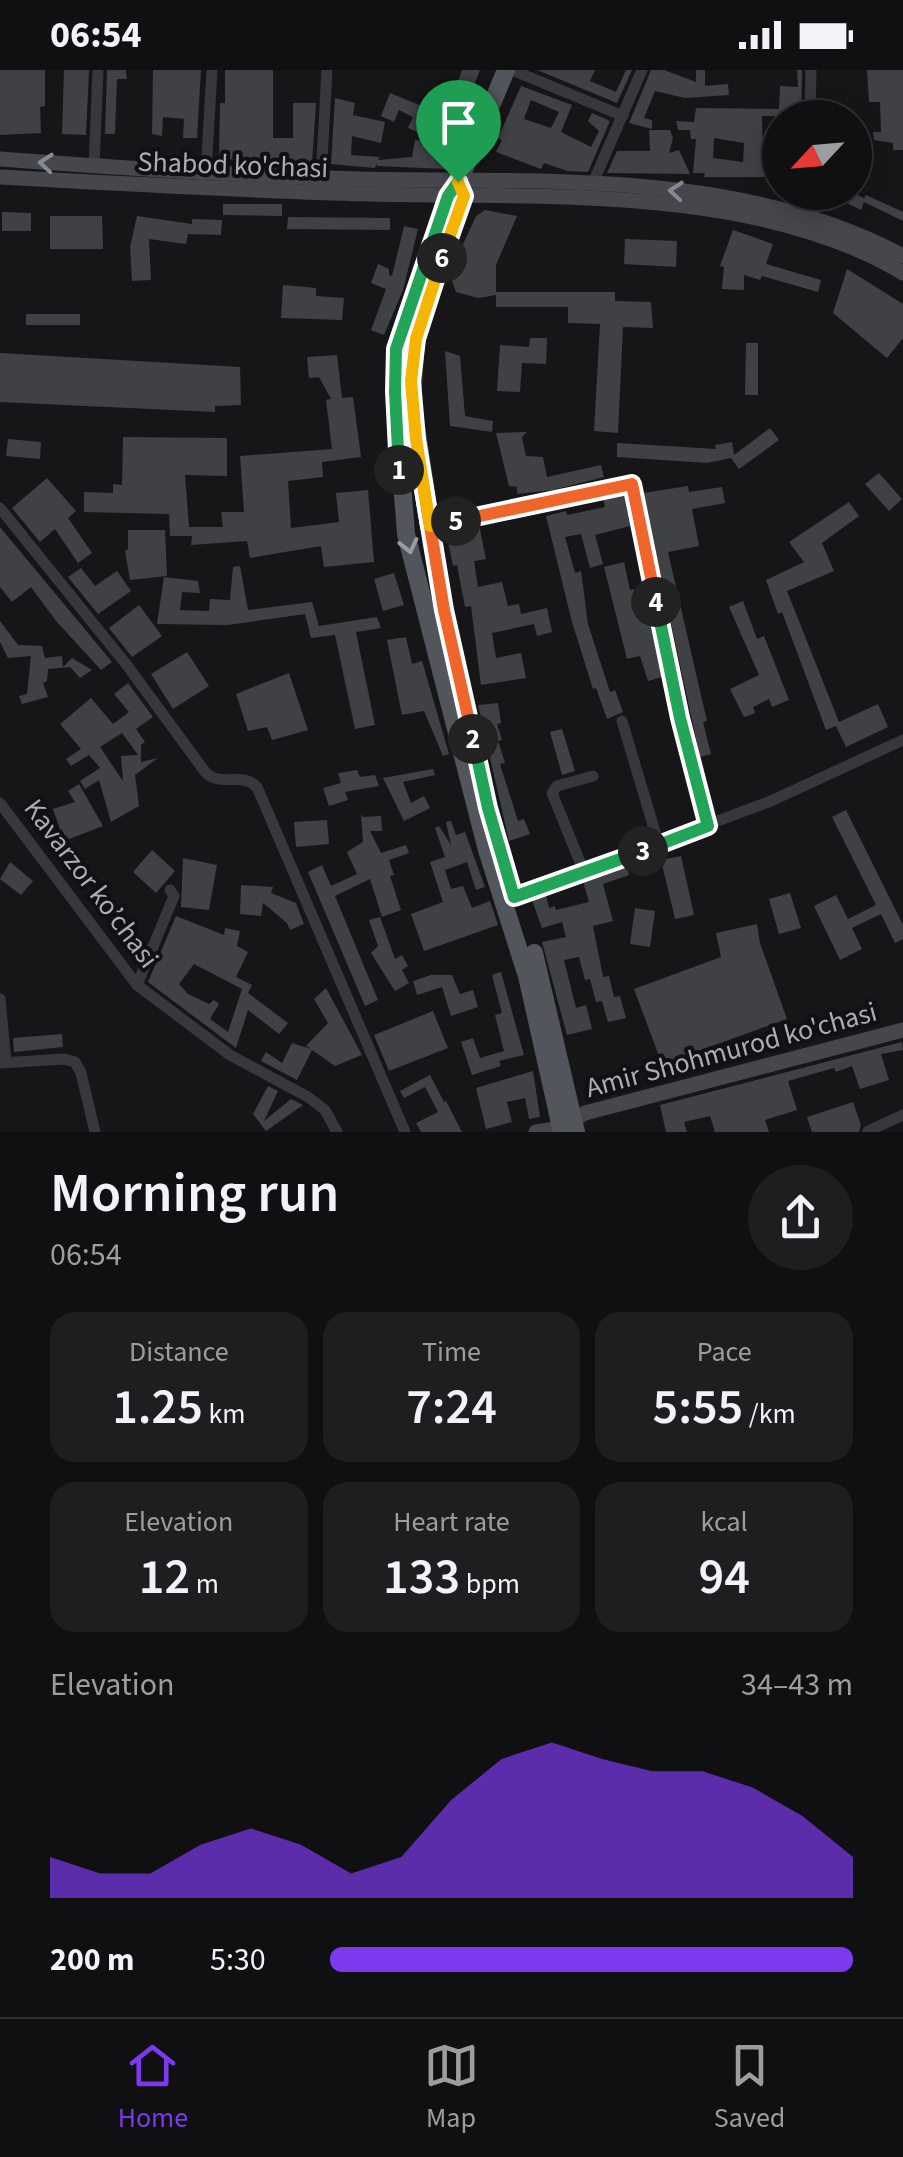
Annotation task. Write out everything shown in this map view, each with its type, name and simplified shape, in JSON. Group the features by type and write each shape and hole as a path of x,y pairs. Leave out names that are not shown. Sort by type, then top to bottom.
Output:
{"main road":[{"path":"509,70 396,349 399,482 406,534 487,850 528,976 568,1128"},
{"name":"Shabod ko'chasi","path":"0,159 94,166 124,176 457,191"},
{"name":"Shabod ko'chasi","path":"0,177 206,173 322,178 457,191"},
{"path":"457,191 592,185 726,195 853,232 903,256"},
{"path":"457,191 711,209 752,216 843,243 903,272"},
{"path":"457,191 412,359 412,400 444,610 488,808 548,1007 568,1128"},
{"path":"399,482 422,478"},
{"name":"Amir Shohmurod ko'chasi","path":"536,1132 568,1128 585,1113 903,1030"}],"street":[{"path":"94,166 98,70"},
{"path":"206,173 212,70"},
{"path":"322,178 327,70"},
{"path":"509,70 623,116"},
{"path":"592,185 642,70"},
{"path":"810,100 811,70"},
{"path":"799,214 800,210"},
{"path":"430,526 632,484 680,718 708,826"},
{"path":"0,508 126,664 206,773 220,780 247,780 257,788 405,1132"},
{"path":"622,721 658,845"},
{"path":"514,897 771,802 903,740"},
{"path":"584,872 552,793 557,786 593,776"},
{"name":"Kavarzor ko’chasi","path":"0,803 136,985 230,1055 308,1097 324,1110 336,1132"},
{"path":"136,985 174,896 170,890"},
{"path":"0,999 3,1063 64,1058 75,1062 95,1132"},
{"path":"868,1131 903,1115"}],"building":[{"path":"0,70 45,70 41,133 0,135"},
{"path":"64,70 89,70 86,135 62,134"},
{"path":"107,70 126,70 127,79 117,79 115,134 105,134"},
{"path":"153,70 201,70 197,138 183,138 184,119 163,117 162,136 152,134"},
{"path":"225,70 273,70 273,138 293,138 293,103 316,103 312,163 219,159"},
{"path":"462,70 480,70 445,169 377,163 375,168 331,164 335,98 355,103 353,115 385,122 381,143 352,136 351,155 380,157 378,160 412,157 415,140 440,142 408,128 413,117 399,110 394,122 381,116 390,93 429,109 430,104 448,111"},
{"path":"537,70 595,70 590,81 616,92 626,70 632,70 617,103"},
{"path":"651,70 664,70 696,82 696,70 705,70 705,86 728,84 729,95 685,98 655,91 644,118 652,120 652,129 629,123"},
{"path":"797,70 802,70 801,100 779,100 780,86 798,87"},
{"path":"867,70 903,70 903,150 893,150 893,143 874,140 873,132 881,132 880,102 869,100"},
{"path":"521,86 572,105 561,132 591,147 599,131 588,121 592,113 610,121 588,172 567,171 544,163 541,169 496,152 502,140 498,138","holes":["531,100 559,112 551,128 524,119"]},
{"path":"696,108 762,109 762,177 704,177 705,173 693,173 696,139 691,139 690,130 678,130 676,121 694,122","holes":["714,138 744,143 743,162 713,158"]},
{"path":"649,130 670,130 673,138 669,153 679,150 690,174 607,173 617,151 650,151"},
{"path":"872,198 903,212 903,221 872,206"},
{"path":"223,204 282,204 282,216 223,215"},
{"path":"485,210 517,216 496,265 496,292 615,292 615,301 651,302 653,328 623,327 618,433 594,431 600,324 568,323 568,307 496,307 496,295 478,298 456,292 451,278 455,262 476,216"},
{"path":"2,212 31,213 31,231 2,231"},
{"path":"50,216 102,216 103,249 50,249"},
{"path":"137,216 192,224 192,219 222,220 221,235 188,234 186,244 149,239 151,280 132,281 130,247"},
{"path":"288,217 390,218 390,230 287,229"},
{"path":"404,226 418,229 403,290 384,335 371,330 386,289 371,283 378,264 389,269 392,276"},
{"path":"733,230 773,244 766,264 821,280 818,292 762,276 760,280 744,275 744,290 722,289 724,267 720,266"},
{"path":"625,239 677,241 676,267 624,264"},
{"path":"847,269 903,304 903,338 887,358 833,313"},
{"path":"283,285 316,288 316,296 344,298 342,320 281,318"},
{"path":"26,314 80,314 80,325 26,325"},
{"path":"530,338 547,338 546,364 522,363 520,392 497,391 500,345 529,347"},
{"path":"746,343 758,343 758,395 745,395"},
{"path":"445,351 460,356 465,416 493,421 492,432 450,426"},
{"path":"0,353 240,367 241,405 215,406 215,412 0,402"},
{"path":"337,355 342,398 353,397 361,457 322,462 323,477 288,481 291,528 339,522 336,493 368,490 374,562 324,567 321,546 250,558 247,541 191,545 192,536 170,536 169,514 84,512 84,492 113,493 113,484 122,485 123,437 227,438 227,476 185,475 189,527 223,527 221,512 244,512 240,456 332,449 326,400 331,399 319,377 309,378 307,357"},
{"path":"770,428 779,440 739,469 731,458 707,463 617,457 617,443 716,449 715,445 732,442 734,455"},
{"path":"527,432 522,437 526,456 543,457 547,477 601,465 604,477 517,494 517,487 509,486 496,433"},
{"path":"8,439 41,442 40,459 6,456"},
{"path":"879,473 902,499 889,511 865,484"},
{"path":"47,478 76,511 68,518 92,553 78,563 55,529 40,542 12,508"},
{"path":"688,486 689,492 722,487 725,503 692,509 699,546 668,552 707,721 703,722 711,754 700,757 643,493"},
{"path":"624,495 630,526 595,535 603,564 590,568 581,534 565,537 575,573 581,571 588,624 610,692 615,690 623,712 607,719 572,622 546,516 605,507 603,499"},
{"path":"849,502 859,516 822,543 834,571 787,591 839,722 878,704 888,727 846,747 836,726 826,730 766,580 804,562 789,542"},
{"path":"479,525 486,559 474,561 478,587 502,582 508,606 519,604 521,614 547,608 552,632 537,636 534,624 492,633 496,658 521,653 526,678 481,685 471,606 465,607 446,532"},
{"path":"0,527 112,662 101,670 31,587 12,602 0,587"},
{"path":"128,530 165,530 167,576 130,580 125,550"},
{"path":"624,562 630,590 643,587 662,677 648,681 640,656 627,659 604,567"},
{"path":"240,566 248,610 312,602 319,626 377,617 381,628 356,632 375,725 355,729 335,635 311,638 305,614 228,625 157,624 164,577 198,581 200,593 182,592 180,610 209,611 210,599 230,600 233,567"},
{"path":"81,568 95,586 117,571 131,591 98,614 68,577"},
{"path":"394,573 404,605 383,611 374,579"},
{"path":"743,601 757,639 764,636 789,700 772,707 769,699 753,707 755,713 744,717 730,689 759,675 729,607"},
{"path":"139,605 162,636 132,657 109,628"},
{"path":"0,621 18,645 42,646 45,658 62,656 63,667 72,658 92,670 80,678 70,667 48,669 47,681 43,683 48,697 22,704 19,696 27,694 31,656 8,658 0,642"},
{"path":"406,637 412,664 422,661 449,754 443,756 424,711 402,715 387,640"},
{"path":"187,652 209,686 173,709 151,674"},
{"path":"289,673 308,730 272,740 267,727 248,731 236,694"},
{"path":"128,683 153,717 136,729 145,742 141,745 141,762 158,758 135,775 139,806 111,822 99,780 85,789 80,781 100,768 89,755 71,766 66,759 81,749 60,724 91,698 113,724 129,712 114,694","holes":["122,733 138,755 121,756 123,781 100,747"]},
{"path":"498,703 501,723 497,724 502,740 498,741 505,763 500,764 518,821 524,819 530,834 509,841 478,705"},
{"path":"562,729 575,771 562,775 550,732"},
{"path":"433,769 435,775 403,782 411,803 424,796 430,808 404,821 383,778"},
{"path":"357,770 360,777 375,775 379,786 345,792 348,800 329,806 323,788 341,783 338,773"},
{"path":"79,784 103,826 64,841 53,809 75,802 68,791"},
{"path":"846,810 903,925 903,939 895,943 881,914 852,928 862,949 840,960 814,906 836,895 848,919 876,905 832,817"},
{"path":"361,814 381,816 382,831 370,831 381,853 406,845 409,853 389,860 401,910 382,917 370,879 335,896 378,1000 365,1006 308,872 322,865 331,886 357,874 347,852 363,842"},
{"path":"327,820 329,844 296,847 294,822"},
{"path":"451,821 456,835 465,832 485,887 476,890 467,862 445,870 451,889 463,886 472,908 490,901 498,925 424,951 411,914 443,902 430,862 445,857 435,828 439,826 451,845 446,822"},
{"path":"152,850 175,871 156,893 133,872"},
{"path":"681,856 694,915 675,919 661,860"},
{"path":"183,858 217,865 209,910 181,907"},
{"path":"10,862 33,881 21,895 0,879"},
{"path":"626,865 629,875 603,884 613,921 593,926 603,977 609,976 614,997 620,996 626,1018 608,1022 602,1001 596,1002 590,979 585,980 579,957 564,960 576,1008 586,1005 592,1029 567,1035 542,942 566,937 562,922 542,928 532,900 546,895 549,908 555,906 556,910 589,902 583,881"},
{"path":"241,885 273,887 271,893 296,903 304,924 290,930 263,903 261,916 240,914"},
{"path":"790,893 801,928 779,934 769,899"},
{"path":"635,908 655,911 650,947 630,944"},
{"path":"176,916 224,935 225,928 240,931 237,946 248,952 236,977 252,985 248,993 288,1023 279,1034 248,1010 236,1048 148,982","holes":["194,964 242,989 228,1032 210,1019 219,1004 214,1000 209,1004 188,994 179,984"]},
{"path":"380,917 395,959 402,955 408,966 402,970 409,983 395,991 371,953 378,946 369,920"},
{"path":"757,924 787,1019 662,1064 634,989 721,957 716,933"},
{"path":"501,972 524,1055 499,1061 501,1066 472,1075 461,1042 473,1038 480,1058 504,1051 495,1015 502,1013 492,975"},
{"path":"431,975 452,975 460,994 473,990 478,1007 451,1016 442,987 417,995 413,981"},
{"path":"326,988 362,1055 335,1066 312,1050 297,1080 261,1061 266,1052 282,1063 292,1043 311,1049 306,1046 328,1023 314,999"},
{"path":"433,1011 448,1048 389,1071 374,1035"},
{"path":"62,1034 63,1047 14,1052 13,1038"},
{"path":"902,1042 903,1050 881,1054 889,1080 860,1089 852,1066 788,1081 797,1110 765,1120 769,1132 715,1132 710,1116 684,1122 687,1132 666,1132 660,1105"},
{"path":"533,1071 540,1117 529,1119 525,1098 507,1102 512,1122 486,1129 476,1088"},
{"path":"430,1075 462,1132 421,1132 416,1123 438,1112 425,1087 404,1098 400,1091"},
{"path":"268,1086 278,1091 264,1121 291,1099 303,1105 266,1131 253,1114"},
{"path":"853,1102 861,1125 859,1132 812,1132 807,1117"}],"route":[{"path":"458,182 448,196 396,349 399,482 422,478 444,610 488,808 514,897 708,826 680,718 632,484 536,502 430,526 416,439 412,359 464,196 458,182"}]}
